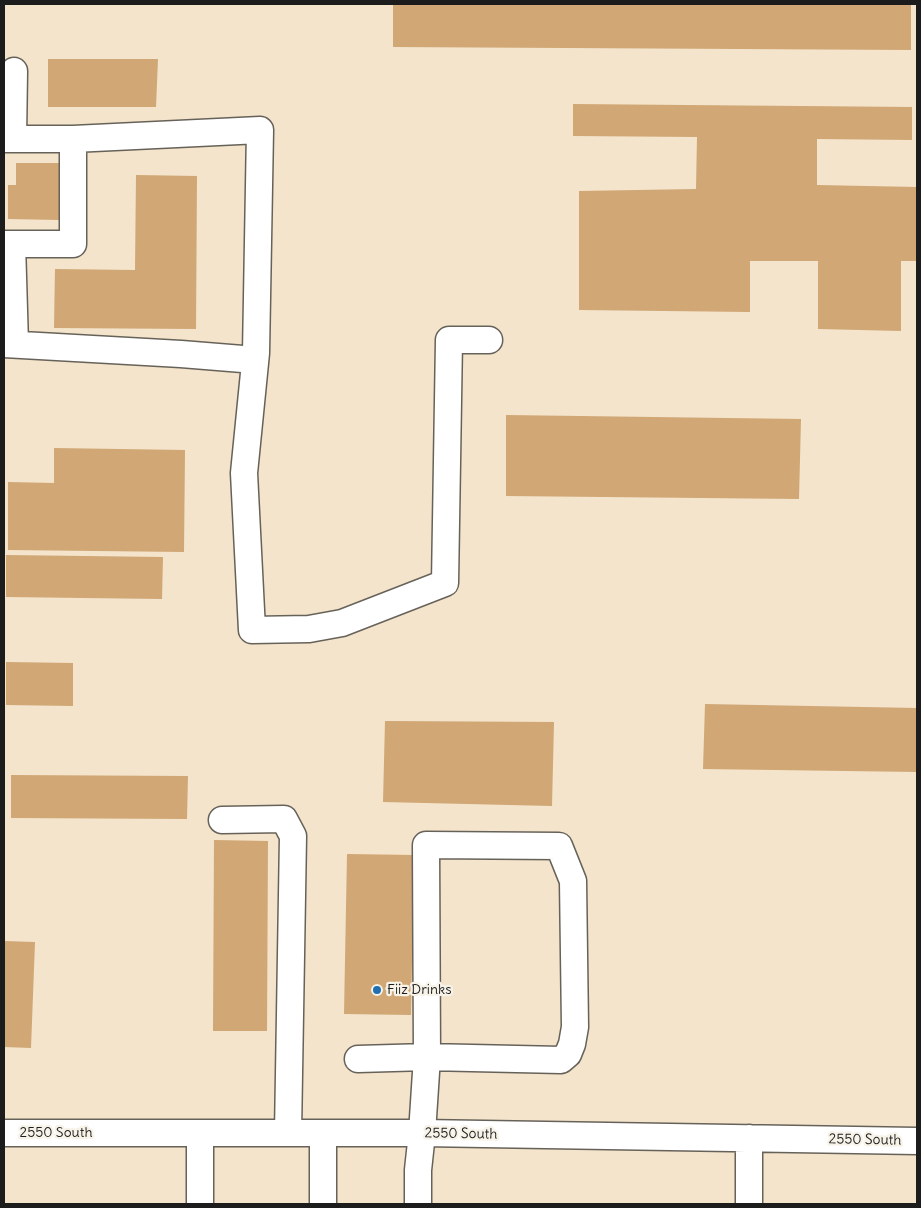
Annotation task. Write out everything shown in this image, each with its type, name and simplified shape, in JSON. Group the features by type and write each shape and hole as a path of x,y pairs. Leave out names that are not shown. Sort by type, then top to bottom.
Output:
{"street":[{"path":"14,71 8,139 74,140 260,130 255,360 244,473 252,630 309,629 342,623 445,583 449,340 489,340"},
{"path":"74,140 73,244 8,244 9,344 255,360"},
{"path":"222,820 284,819 293,836 288,1133"},
{"path":"358,1059 427,1057 561,1060 568,1054 575,1027 573,881 560,846 426,845 427,1057 418,1170 418,1204"},
{"name":"2550 South","path":"4,1133 422,1133 917,1141"},
{"path":"200,1133 200,1204"},
{"path":"324,1133 324,1204"},
{"path":"749,1138 749,1204"}],"building":[{"path":"393,4 911,4 911,50 393,47"},
{"path":"48,59 158,59 156,107 48,107"},
{"path":"573,104 912,107 912,140 817,139 817,185 917,187 917,261 901,261 901,331 818,329 818,261 750,261 750,312 579,310 579,191 696,189 697,137 573,136"},
{"path":"16,163 59,163 59,220 8,219 8,185 16,185"},
{"path":"136,175 197,176 196,329 54,328 55,269 135,270"},
{"path":"506,415 801,419 799,499 506,496"},
{"path":"54,448 185,450 184,552 8,550 8,482 54,483"},
{"path":"6,555 163,557 162,599 6,597"},
{"path":"6,662 73,663 73,706 6,705"},
{"path":"705,704 917,708 917,772 703,769"},
{"path":"385,721 554,722 552,806 383,802"},
{"path":"11,775 188,776 187,819 11,818"},
{"path":"214,840 268,841 267,1031 213,1031"},
{"path":"347,854 414,855 411,1015 344,1014"},
{"path":"4,941 35,942 31,1048 4,1047"}],"place":[{"name":"Fiiz Drinks","path":"377,990"}]}
